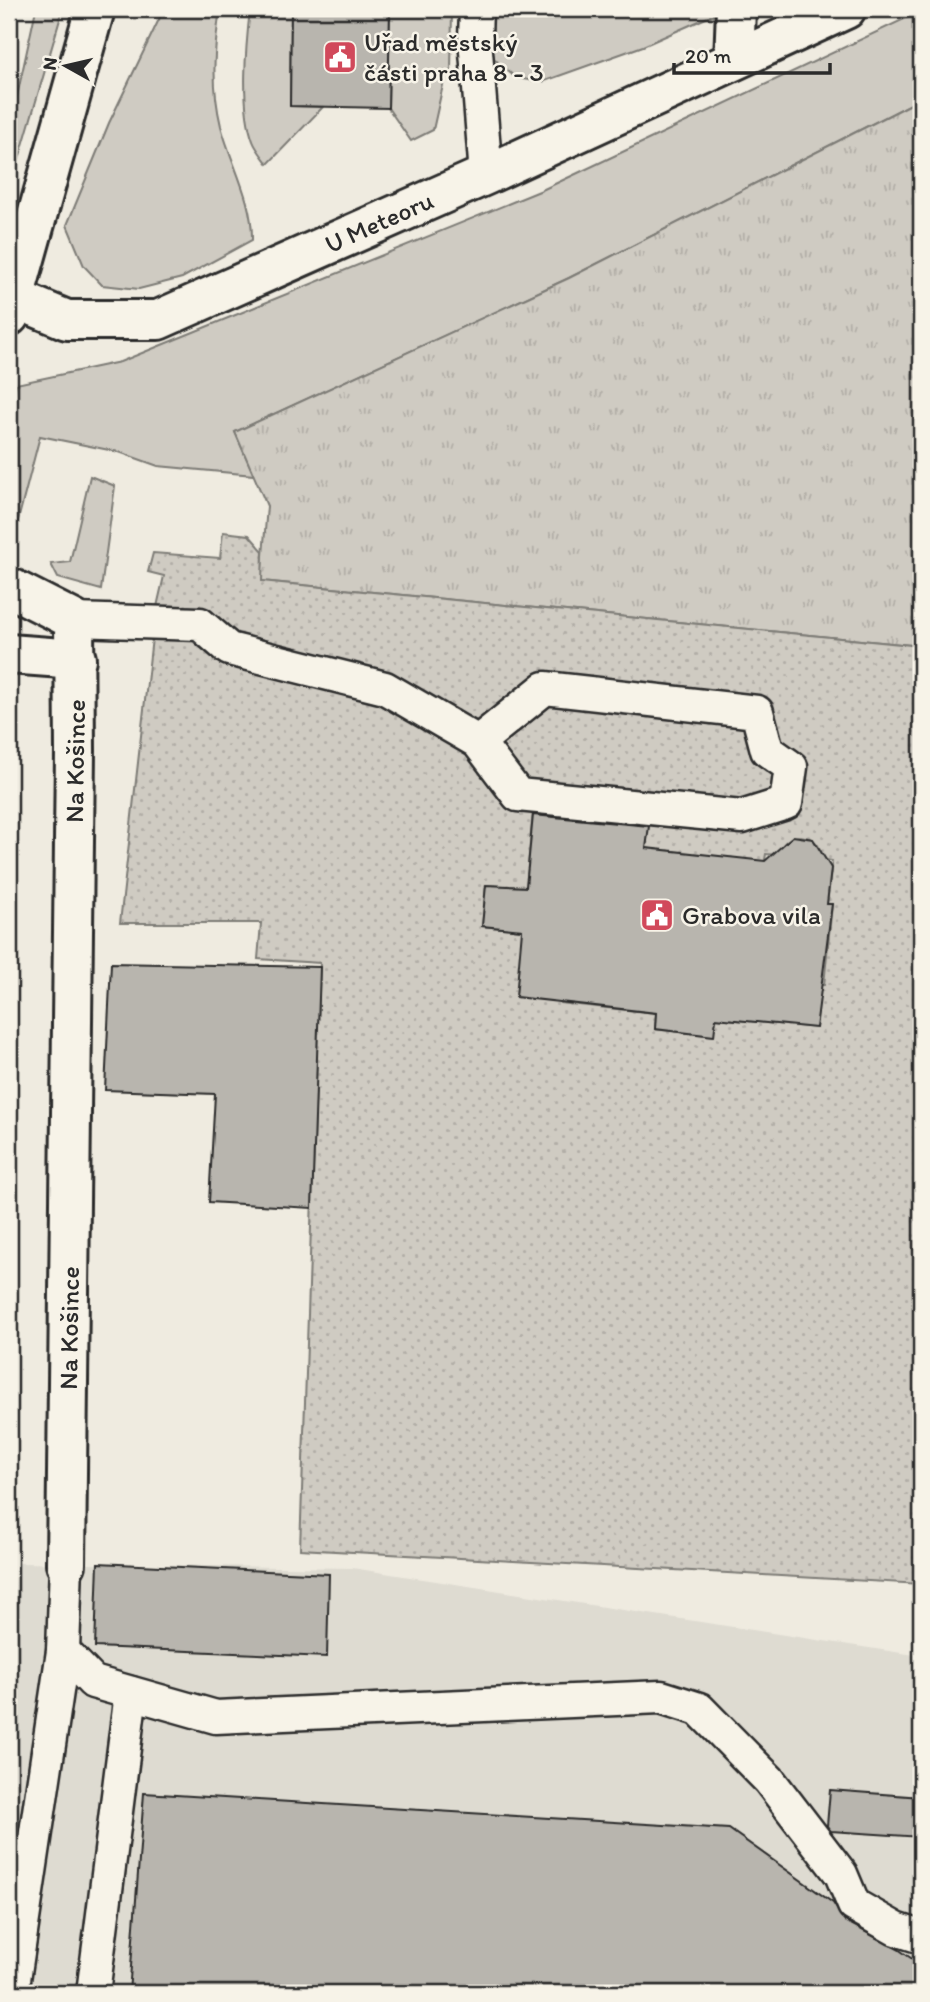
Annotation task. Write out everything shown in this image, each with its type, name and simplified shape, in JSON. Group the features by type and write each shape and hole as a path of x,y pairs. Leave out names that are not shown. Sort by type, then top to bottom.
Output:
{"street":[{"path":"11,307 95,9"},
{"path":"734,60 736,9"},
{"name":"U Meteoru","path":"11,307 67,320 158,320 486,175 846,9"},
{"path":"9,587 74,620"},
{"name":"Na Košince","path":"66,1564 76,659 74,620"},
{"path":"9,654 76,659"}],"lane":[{"path":"476,9 475,39 486,175"},
{"path":"74,620 154,620 200,624 229,649 385,688 478,742 518,795 742,817 786,803 791,767 767,750 757,712 545,688 478,742"},
{"name":"Na Košince","path":"12,1993 63,1651 66,1564"},
{"path":"63,1651 93,1682 216,1717 661,1697 699,1709 769,1780 816,1837 841,1874 854,1905 896,1929 921,1937"},
{"path":"93,1993 131,1693"}],"shaded area":[{"path":"17,1563 352,1568 921,1656 921,1993 9,1993 9,1656"}],"green space":[{"path":"36,9 63,9 9,193 9,133"},
{"path":"164,9 220,9 215,53 216,96 225,140 249,211 252,240 182,278 139,289 102,285 84,266 67,225 109,123"},
{"path":"250,9 291,9 290,106 323,107 268,164 253,141 246,111 245,76"},
{"path":"390,9 452,9 451,73 445,76 433,130 411,141 388,108"},
{"path":"492,9 715,9 715,14 643,46 542,82 516,78 490,55"},
{"path":"921,11 921,99 569,278 235,432 254,475 158,466 119,452 40,436 16,528 9,493 7,456 16,384 120,362 542,190"},
{"path":"921,99 921,646 261,581 267,506 235,432 569,278"},
{"path":"90,476 115,486 101,590 58,578 51,564 70,562"},
{"path":"223,532 249,535 263,551 262,581 921,646 921,1584 300,1549 320,963 258,959 261,923 120,923 154,620 164,576 148,572 153,553 220,558","holes":["533,811 649,822 646,848 763,871 766,854 778,855 788,840 803,836 816,843 821,859 832,861 827,904 832,904 824,985 820,985 816,1028 716,1018 713,1036 655,1029 656,1013 560,1003 522,930 482,926 486,885 526,887"]}],"building":[{"name":"Uřad městský části praha 8 - 3","path":"291,9 390,9 388,108 290,106"},
{"name":"Grabova vila","path":"533,815 649,826 646,848 765,861 793,836 813,839 831,868 827,904 832,904 816,1028 716,1018 714,1036 655,1029 656,1013 516,997 522,930 482,926 486,885 526,887"},
{"path":"111,963 320,967 312,1208 209,1202 215,1094 105,1090"},
{"path":"98,1563 329,1574 327,1657 95,1647"},
{"path":"830,1790 921,1797 921,1837 831,1831 827,1826"},
{"path":"144,1793 729,1829 833,1903 845,1921 898,1949 921,1965 921,1993 129,1993"}],"place":[{"name":"Uřad městský části praha 8 - 3","path":"340,57"},
{"name":"Grabova vila","path":"657,915"}]}
